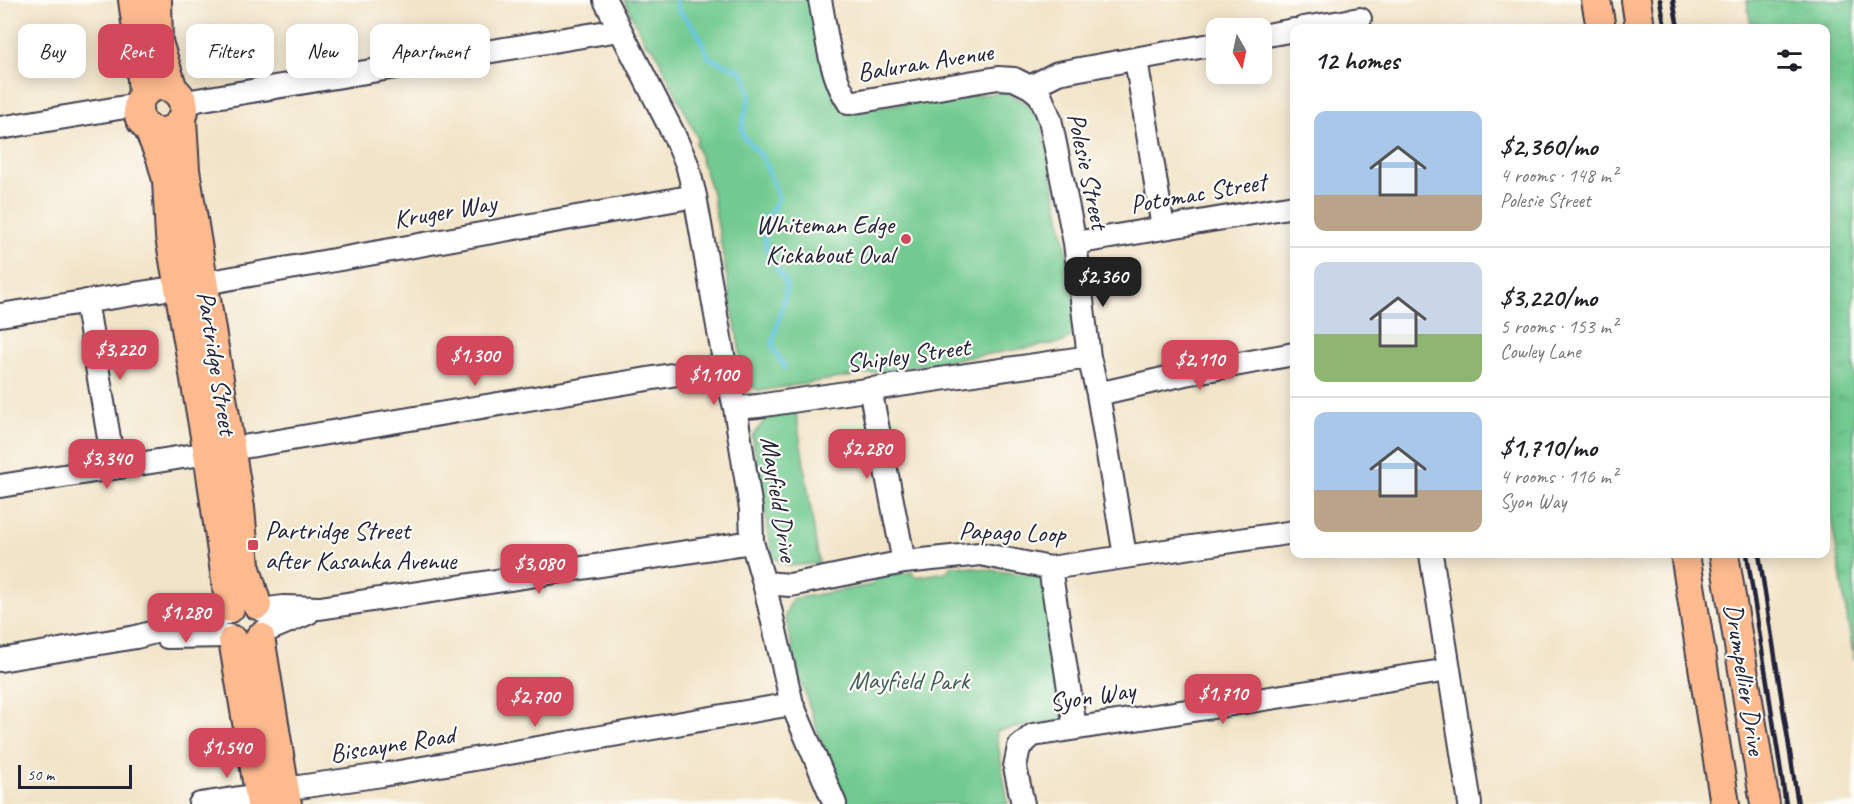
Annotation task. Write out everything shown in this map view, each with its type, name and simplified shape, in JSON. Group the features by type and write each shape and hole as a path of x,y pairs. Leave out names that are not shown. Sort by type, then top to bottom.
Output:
{"main road":[{"name":"Partridge Street","path":"133,0 140,51 143,111 165,168 168,221 192,285"},
{"name":"Partridge Street","path":"157,0 159,42 180,105 192,285 273,798"},
{"path":"1596,0 1600,24"},
{"path":"1636,0 1639,24"},
{"path":"166,86 180,105 175,128 168,131 158,132 143,111 155,87 166,86"},
{"name":"Drumpellier Drive","path":"1686,558 1725,804"},
{"name":"Drumpellier Drive","path":"1725,558 1765,804"}],"street":[{"name":"Mayfield Drive","path":"604,0 687,164 735,408 751,509 752,542 764,582 792,704 836,804"},
{"name":"Baluran Avenue","path":"820,0 834,74 839,89 849,103 998,78 1014,79 1030,87"},
{"path":"1322,24 1359,16"},
{"path":"180,105 197,100 619,30"},
{"path":"1272,34 1290,31"},
{"path":"1030,87 1058,73 1206,46"},
{"path":"1136,59 1162,228"},
{"name":"Polesie Street","path":"1030,87 1040,95 1050,119 1075,243 1089,357 1098,394 1125,556"},
{"path":"0,128 131,106 143,111"},
{"name":"Kruger Way","path":"0,315 192,285 695,196"},
{"name":"Potomac Street","path":"1075,243 1290,207"},
{"path":"86,301 114,468"},
{"path":"1098,394 1185,374 1290,355"},
{"name":"Shipley Street","path":"735,408 1089,357"},
{"path":"0,486 725,366"},
{"path":"870,389 904,562"},
{"name":"Papago Loop","path":"764,582 789,585 904,562 980,554 1050,567 1290,533"},
{"path":"0,660 136,637 245,623 283,607 320,608 752,542"},
{"path":"1432,558 1470,804"},
{"path":"1050,567 1075,727"},
{"name":"Syon Way","path":"1023,804 1016,767 1019,747 1034,735 1449,670"},
{"name":"Biscayne Road","path":"200,804 273,798 382,775 792,704"}],"green space":[{"path":"624,0 818,0 849,110 1006,92 1029,105 1041,121 1082,327 1064,342 759,391 745,381 712,192 696,145 697,137 654,49 646,44"},
{"path":"1747,0 1854,0 1854,660 1830,510 1830,24 1750,24"},
{"path":"796,412 819,563 790,566 773,558 752,436 766,419"},
{"name":"Mayfield Park","path":"953,565 1043,577 1066,720 996,731 1008,804 846,804 819,736 797,668 785,616 792,599 872,585 877,577 911,572 916,577 946,572"}],"waterway":[{"path":"675,0 679,11 697,31 709,58 742,71 747,81 750,96 742,126 743,136 763,158 779,198 772,211 763,219 766,249 787,285 772,345 785,368"}],"railway":[{"path":"1660,0 1664,24"},
{"path":"1673,0 1677,24"},
{"path":"1748,558 1786,804"},
{"path":"1760,558 1798,804"}],"place":[{"name":"Whiteman Edge Kickabout Oval","path":"906,239"},
{"name":"Partridge Street after Kasanka Avenue","path":"253,545"}]}
